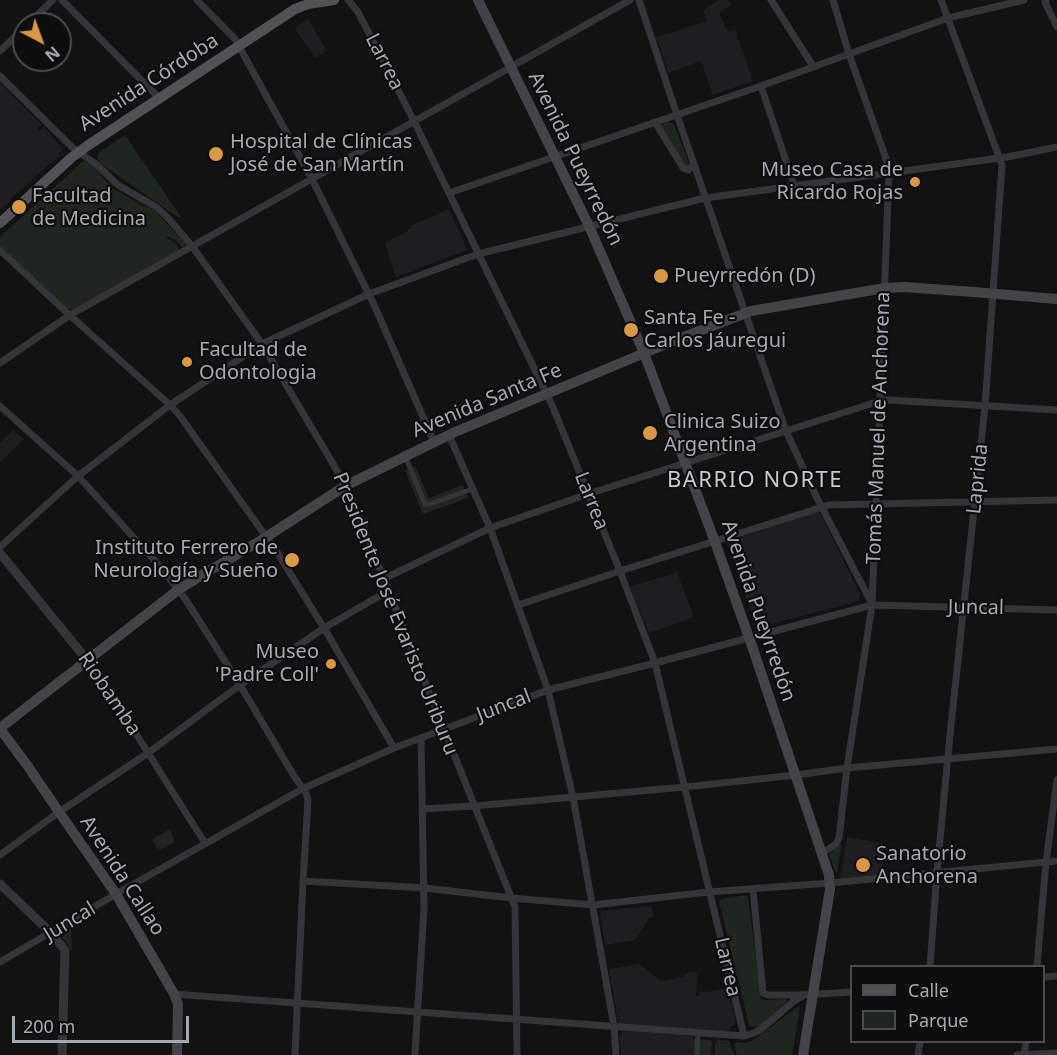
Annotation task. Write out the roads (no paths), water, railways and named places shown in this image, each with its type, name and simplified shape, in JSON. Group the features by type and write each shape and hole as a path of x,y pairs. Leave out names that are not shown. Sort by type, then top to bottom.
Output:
{"main road":[{"name":"Avenida Córdoba","path":"0,223 78,152 299,7 334,0"},
{"name":"Avenida Pueyrredón","path":"478,0 589,226 644,353 749,638 830,883 808,995 802,1055"},
{"name":"Avenida Santa Fe","path":"0,728 178,590 345,486 449,435 644,353 745,313 885,288 994,293 1057,299"},
{"name":"Avenida Callao","path":"0,728 117,894 174,994 178,1004 177,1055"}],"street":[{"path":"40,12 53,0"},
{"path":"62,0 159,98"},
{"path":"197,0 235,39 312,179 369,294 434,442"},
{"name":"Larrea","path":"348,0 358,12 414,122 547,394 620,571 655,663 744,1036"},
{"path":"0,363 70,315 630,0"},
{"path":"639,0 676,115 786,431 872,605"},
{"path":"771,0 813,66"},
{"name":"Tomás Manuel de Anchorena","path":"821,854 836,844 839,838 846,768 872,605 889,173 889,167 849,54 833,0"},
{"name":"Laprida","path":"930,965 948,760 985,406 1002,165 941,0"},
{"path":"449,193 761,86 948,18 1024,0"},
{"path":"1046,0 1057,27"},
{"path":"0,51 12,40"},
{"name":"Presidente José Evaristo Uriburu","path":"0,76 78,152 96,164 118,185 156,207 192,246 262,344 345,486 515,907 517,1055"},
{"path":"761,86 794,185"},
{"path":"655,122 683,168 688,170 694,165"},
{"path":"0,547 78,476 170,405 262,344 369,294 478,254 705,198 1000,158 1057,147"},
{"path":"0,250 180,416 277,552 394,748"},
{"path":"383,579 490,528 588,494 880,401 1057,410"},
{"path":"0,406 78,476 163,570 186,600 303,788 308,800 295,1055"},
{"path":"449,435 490,528 548,690 573,797 614,1026 616,1055"},
{"path":"405,456 425,504 472,489"},
{"path":"518,604 829,505 1057,500"},
{"name":"Riobamba","path":"0,553 95,669 205,843"},
{"path":"858,578 867,582 873,577"},
{"path":"0,855 59,812 148,753 240,685 324,628 388,591"},
{"name":"Juncal","path":"0,962 303,788 394,748 548,690 872,605 1057,610"},
{"path":"415,1055 425,888 421,738"},
{"path":"422,809 685,787 846,768 1057,749"},
{"path":"1037,965 1046,862 1057,780"},
{"path":"303,881 425,888 593,905 709,892 1057,861"},
{"path":"0,884 51,933 65,950 62,1055"},
{"path":"753,889 763,993 808,995 850,992"},
{"path":"174,994 744,1036 754,1034 794,1001 808,995"},
{"path":"697,1055 698,1033"},
{"path":"1017,1055 1057,1053"}],"place":[{"name":"Hospital de Clínicas José de San Martín","path":"216,154"},
{"name":"Museo Casa de Ricardo Rojas","path":"915,182"},
{"name":"Facultad de Medicina","path":"19,207"},
{"name":"Pueyrredón (D)","path":"661,276"},
{"name":"Santa Fe - Carlos Jáuregui","path":"631,330"},
{"name":"Facultad de Odontologia","path":"187,362"},
{"name":"Clinica Suizo Argentina","path":"650,433"},
{"name":"Instituto Ferrero de Neurología y Sueño","path":"292,560"},
{"name":"Museo 'Padre Coll'","path":"331,664"},
{"name":"Sanatorio Anchorena","path":"863,865"}],"district":[{"name":"BARRIO NORTE","path":"755,481"}]}
